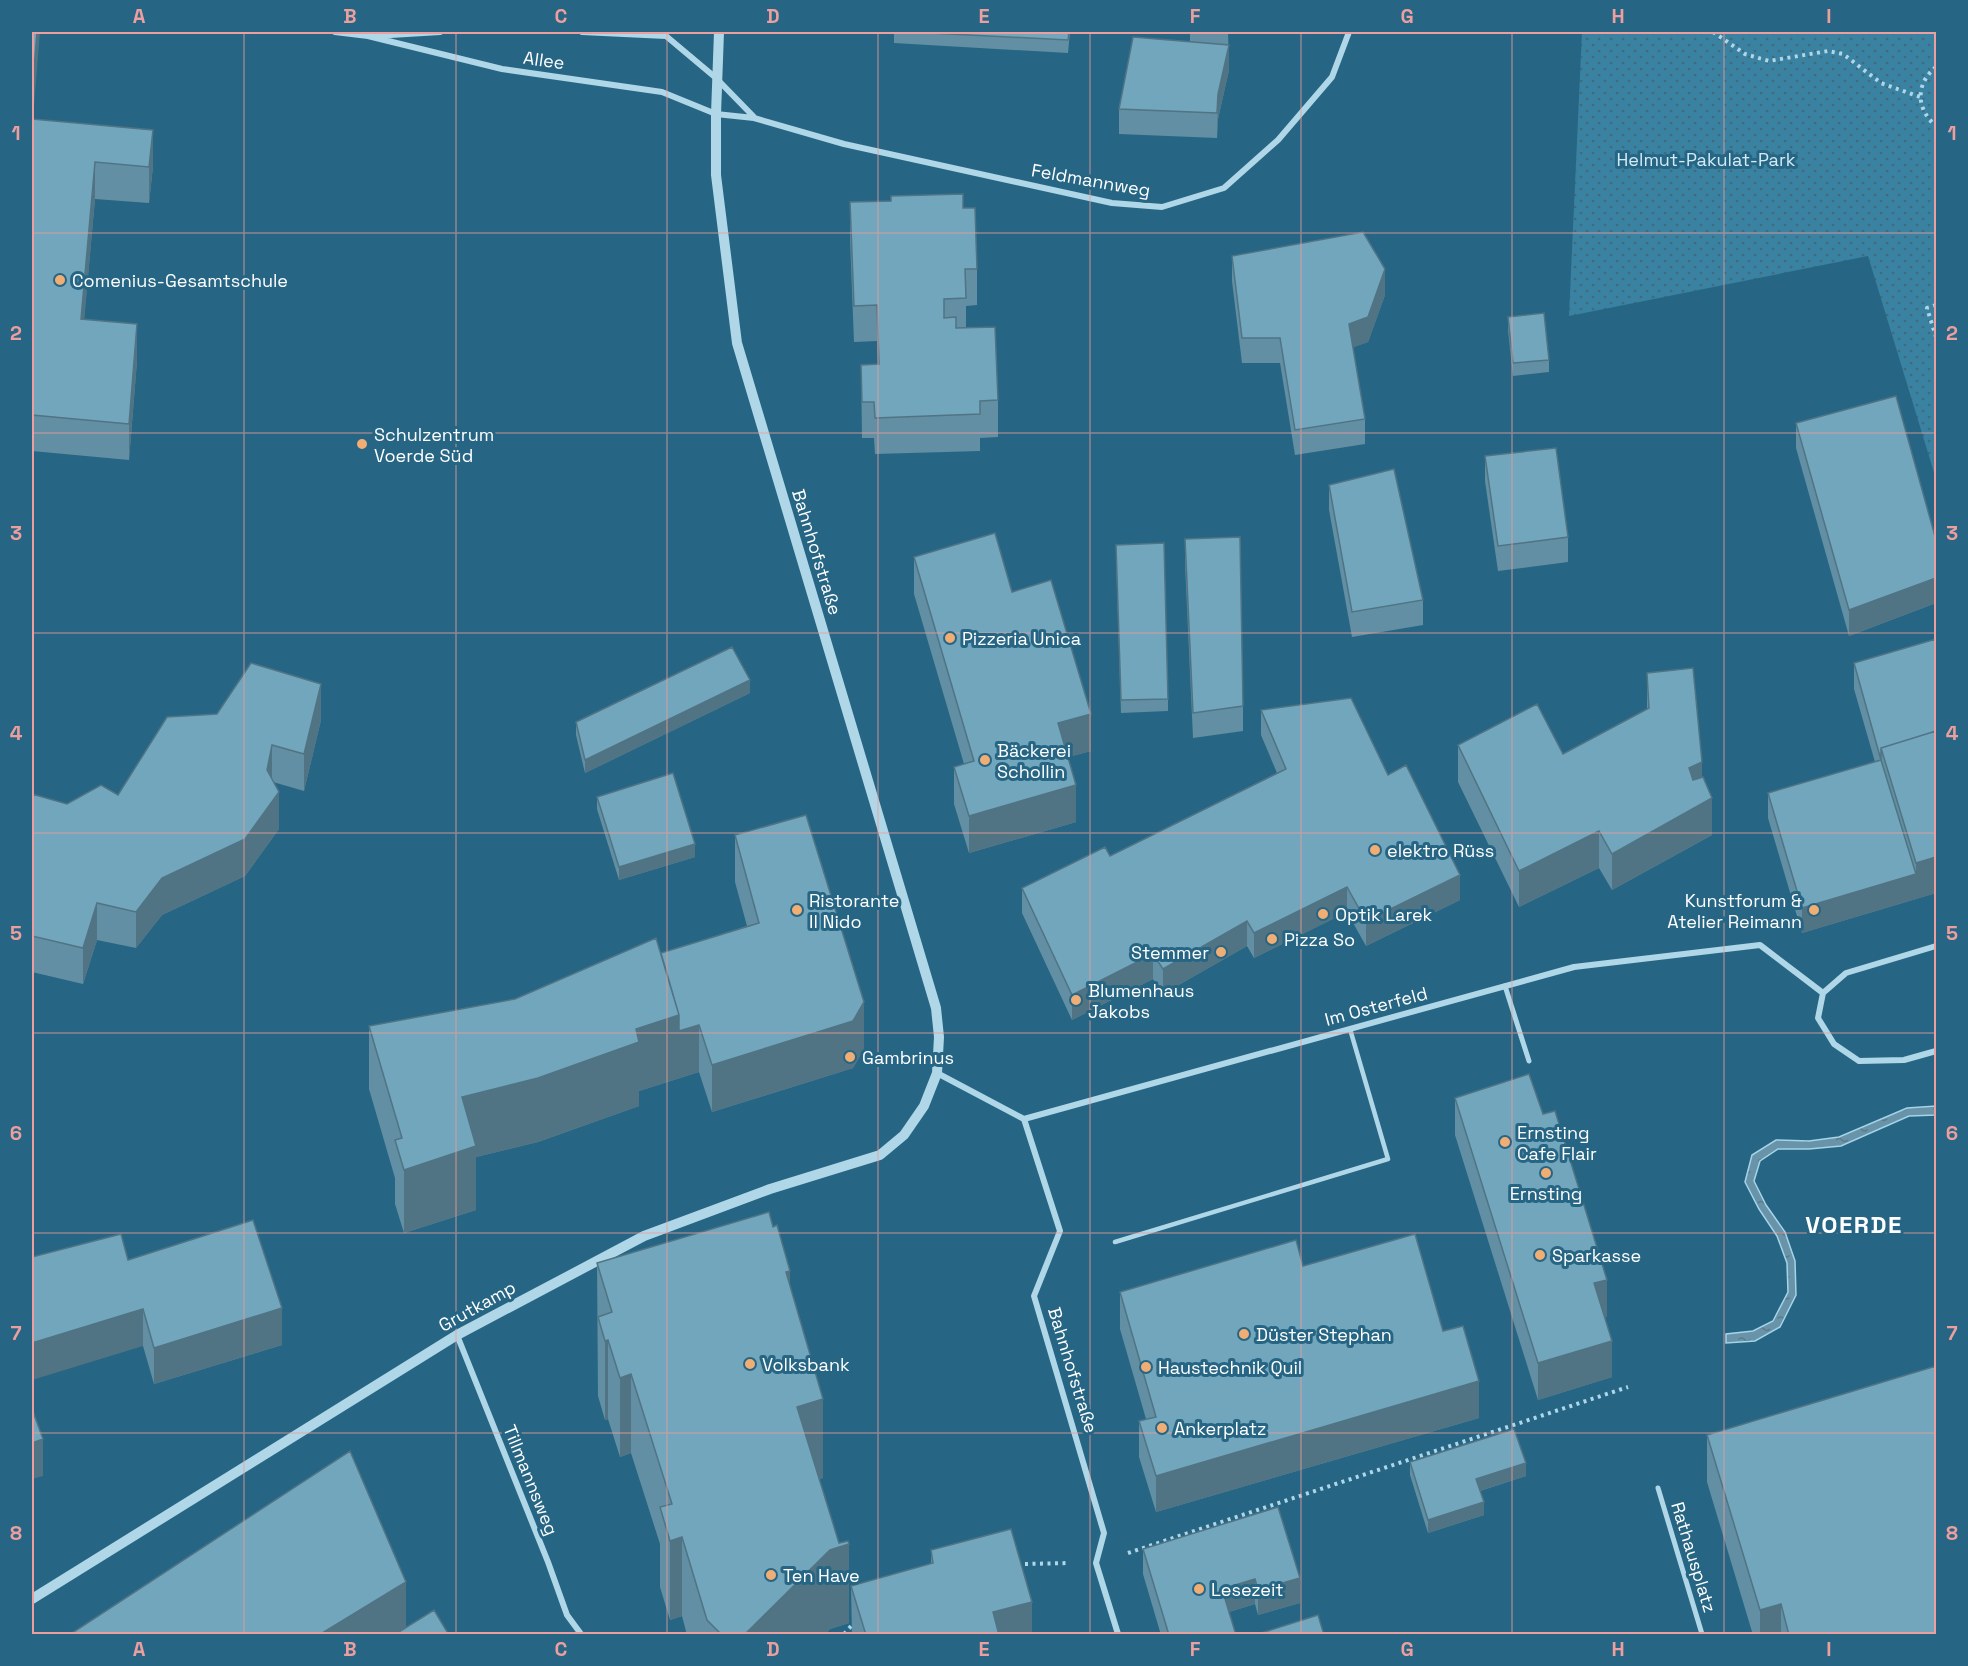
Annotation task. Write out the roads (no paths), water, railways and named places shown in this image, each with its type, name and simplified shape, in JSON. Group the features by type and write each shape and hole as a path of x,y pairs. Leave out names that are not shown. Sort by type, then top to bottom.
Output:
{"street":[{"name":"Allee","path":"335,32 368,36 502,69 662,92 716,114"},
{"name":"Allee","path":"368,36 440,32"},
{"name":"Allee","path":"582,32 666,36 716,78"},
{"name":"Bahnhofstraße","path":"719,32 716,78 716,175 737,343 936,1008 939,1037 937,1073"},
{"name":"Feldmannweg","path":"716,114 754,118 844,144 1100,200 1162,207 1224,188 1278,140 1332,77 1349,32"},
{"path":"716,78 754,118"},
{"name":"Im Osterfeld","path":"1024,1119 1574,967 1760,945 1823,993"},
{"path":"1936,946 1846,973 1823,993 1818,1018 1834,1044 1859,1061 1904,1060 1936,1051"},
{"path":"1505,986 1529,1061"},
{"path":"937,1073 1024,1119"},
{"name":"Grutkamp","path":"32,1599 457,1335 644,1236 770,1189 880,1155 904,1135 924,1106 937,1073"},
{"name":"Bahnhofstraße","path":"1024,1119 1060,1232 1034,1296 1104,1533 1096,1563 1118,1635"},
{"name":"Tillmannsweg","path":"457,1335 567,1615 581,1635"},
{"name":"Rathausplatz","path":"1658,1488 1702,1635"}],"lane":[{"path":"1115,1242 1388,1159 1350,1029"}],"water":[{"path":"1936,1106 1936,1115 1909,1116 1841,1146 1778,1149 1760,1161 1754,1181 1766,1205 1785,1232 1795,1261 1796,1295 1780,1327 1755,1341 1726,1343 1726,1334 1753,1331 1773,1321 1788,1292 1787,1263 1777,1236 1745,1182 1752,1155 1776,1140 1809,1141 1839,1137 1907,1108"}],"place":[{"name":"Comenius-Gesamtschule","path":"60,280"},
{"name":"Schulzentrum Voerde Süd","path":"362,444"},
{"name":"Pizzeria Unica","path":"950,638"},
{"name":"Bäckerei Schollin","path":"985,760"},
{"name":"elektro Rüss","path":"1375,850"},
{"name":"Ristorante Il Nido","path":"797,910"},
{"name":"Kunstforum & Atelier Reimann","path":"1814,910"},
{"name":"Optik Larek","path":"1323,914"},
{"name":"Pizza So","path":"1272,939"},
{"name":"Stemmer","path":"1221,952"},
{"name":"Blumenhaus Jakobs","path":"1076,1000"},
{"name":"Gambrinus","path":"850,1057"},
{"name":"Ernsting Cafe Flair","path":"1505,1142"},
{"name":"Ernsting","path":"1546,1173"},
{"name":"Sparkasse","path":"1540,1255"},
{"name":"Düster Stephan","path":"1244,1334"},
{"name":"Volksbank","path":"750,1364"},
{"name":"Haustechnik Quil","path":"1146,1367"},
{"name":"Ankerplatz","path":"1162,1428"},
{"name":"Ten Have","path":"771,1575"},
{"name":"Lesezeit","path":"1199,1589"}],"district":[{"name":"VOERDE","path":"1854,1224"}],"park label":[{"name":"Helmut-Pakulat-Park","path":"1706,159"}]}
